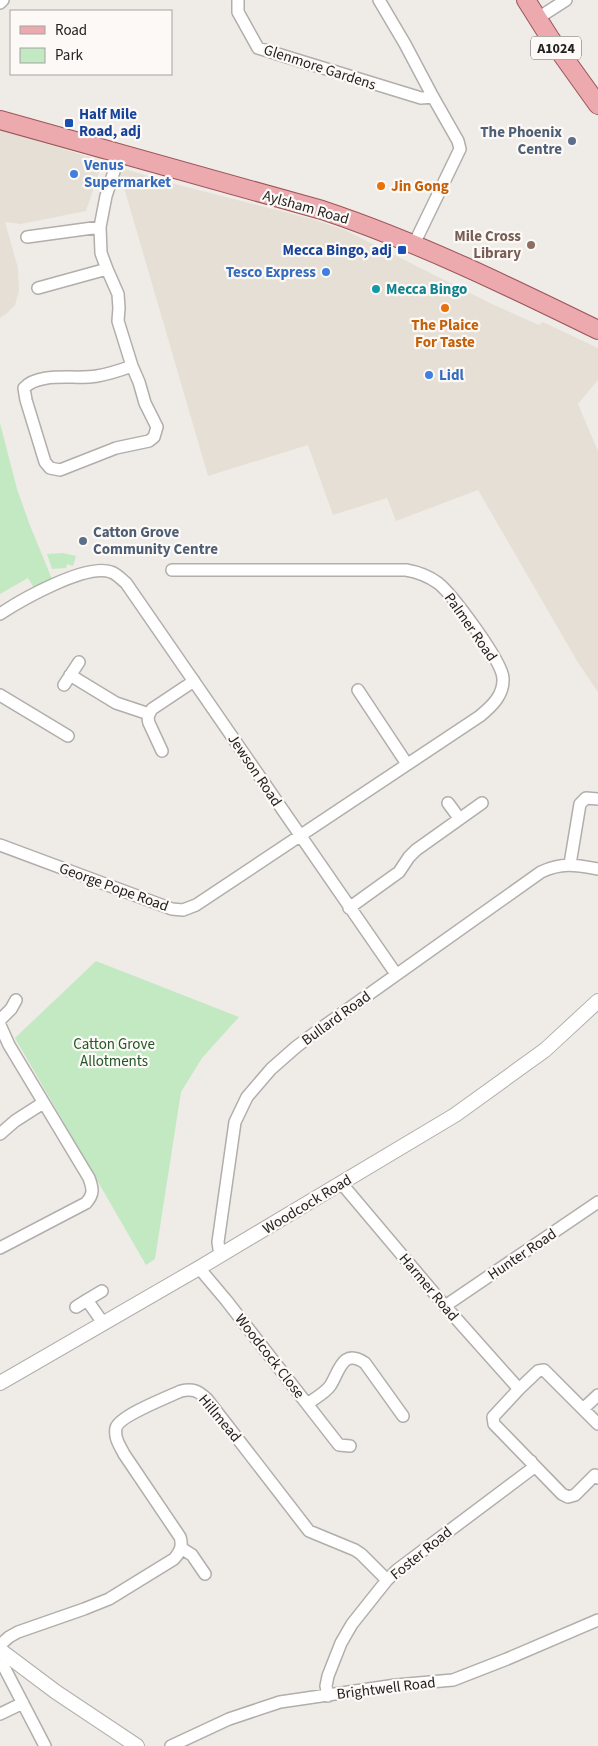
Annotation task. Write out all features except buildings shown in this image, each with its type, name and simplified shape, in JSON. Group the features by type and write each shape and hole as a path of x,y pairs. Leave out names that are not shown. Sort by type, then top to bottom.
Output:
{"main road":[{"name":"A1024","path":"526,0 550,38 598,105"},
{"name":"Aylsham Road","path":"0,120 322,210 384,232 479,272 598,330"}],"street":[{"path":"0,3 4,0"},
{"name":"Glenmore Gardens","path":"238,0 238,12 258,48 421,98 433,98"},
{"path":"379,0 458,141 460,149 414,244"},
{"path":"538,18 566,0"},
{"path":"120,153 106,196 100,227 101,253 118,294 120,308 118,321 132,366 140,382 145,403 157,428 154,437 149,442 116,448 60,470 50,468 45,462 26,400 24,388 28,383 48,378 96,376 132,366"},
{"path":"27,237 100,227"},
{"path":"38,288 107,269"},
{"name":"Jewson Road","path":"0,614 44,590 75,576 99,570 110,571 126,583 396,974"},
{"name":"Palmer Road","path":"172,570 406,570 423,573 450,594 500,668 503,677 501,693 493,706 300,836"},
{"path":"79,662 67,680 116,703 149,714"},
{"path":"162,751 149,723 149,714 194,681"},
{"path":"358,690 407,764"},
{"path":"0,695 68,736"},
{"path":"570,864 580,804 586,798 598,799"},
{"path":"349,908 399,872 416,850 482,802"},
{"path":"448,803 459,818"},
{"name":"George Pope Road","path":"0,845 172,910 183,910 196,905 300,836"},
{"name":"Bullard Road","path":"223,1254 219,1249 218,1242 236,1122 247,1097 266,1074 296,1047 540,872 553,866 570,864 598,869"},
{"path":"0,1020 11,1009 16,1000"},
{"name":"Woodcock Road","path":"0,1383 342,1184 455,1115 545,1050 598,1001"},
{"path":"0,1025 3,1039 89,1178 93,1189 91,1198 86,1203 0,1248"},
{"path":"0,1134 15,1121 43,1103"},
{"name":"Harmer Road","path":"342,1184 445,1306 519,1389"},
{"name":"Hunter Road","path":"445,1306 598,1202"},
{"name":"Woodcock Close","path":"199,1268 342,1449"},
{"path":"76,1307 102,1291"},
{"path":"87,1300 103,1322"},
{"path":"307,1404 329,1388 342,1364 349,1358 357,1358 365,1364 403,1416"},
{"path":"597,1475 575,1495 568,1497 562,1494 494,1424 493,1417 538,1371 544,1370 598,1424"},
{"name":"Hillmead","path":"204,1574 192,1555 181,1548 182,1542 180,1537 116,1440 116,1428 123,1419 181,1391 190,1389 198,1391 207,1399 309,1531 355,1550 387,1580"},
{"path":"584,1408 598,1395"},
{"name":"Foster Road","path":"328,1696 326,1686 328,1676 341,1644 352,1624 387,1580 397,1570 533,1468 531,1462"},
{"path":"45,1746 4,1667 3,1650 8,1637 109,1599 174,1559 181,1548"},
{"name":"Brightwell Road","path":"171,1746 212,1726 252,1710 280,1702 396,1685 453,1680 598,1620"},
{"path":"3,1650 56,1692 137,1746"},
{"path":"0,1714 23,1703"}],"shaded area":[{"path":"0,130 103,161 86,211 21,224 5,222 18,268 19,291 15,305 0,318"},
{"path":"118,167 171,183 312,219 345,230 492,304 539,325 543,322 598,348 598,380 578,404 598,451 598,692 577,661 478,490 396,521 387,498 333,515 308,445 208,476"}],"green space":[{"path":"0,423 17,489 52,579 34,588 28,578 0,594"},
{"path":"63,553 76,556 73,566 67,564 66,568 52,569 47,554"},
{"name":"Catton Grove Allotments","path":"96,961 239,1017 202,1058 181,1092 155,1259 146,1265 15,1038"}],"place":[{"name":"Half Mile Road, adj","path":"69,123"},
{"name":"The Phoenix Centre","path":"572,141"},
{"name":"Venus Supermarket","path":"74,174"},
{"name":"Jin Gong","path":"381,186"},
{"name":"Mile Cross Library","path":"531,245"},
{"name":"Mecca Bingo, adj","path":"402,250"},
{"name":"Tesco Express","path":"326,272"},
{"name":"Mecca Bingo","path":"376,289"},
{"name":"The Plaice For Taste","path":"445,308"},
{"name":"Lidl","path":"429,375"},
{"name":"Catton Grove Community Centre","path":"83,541"}]}
